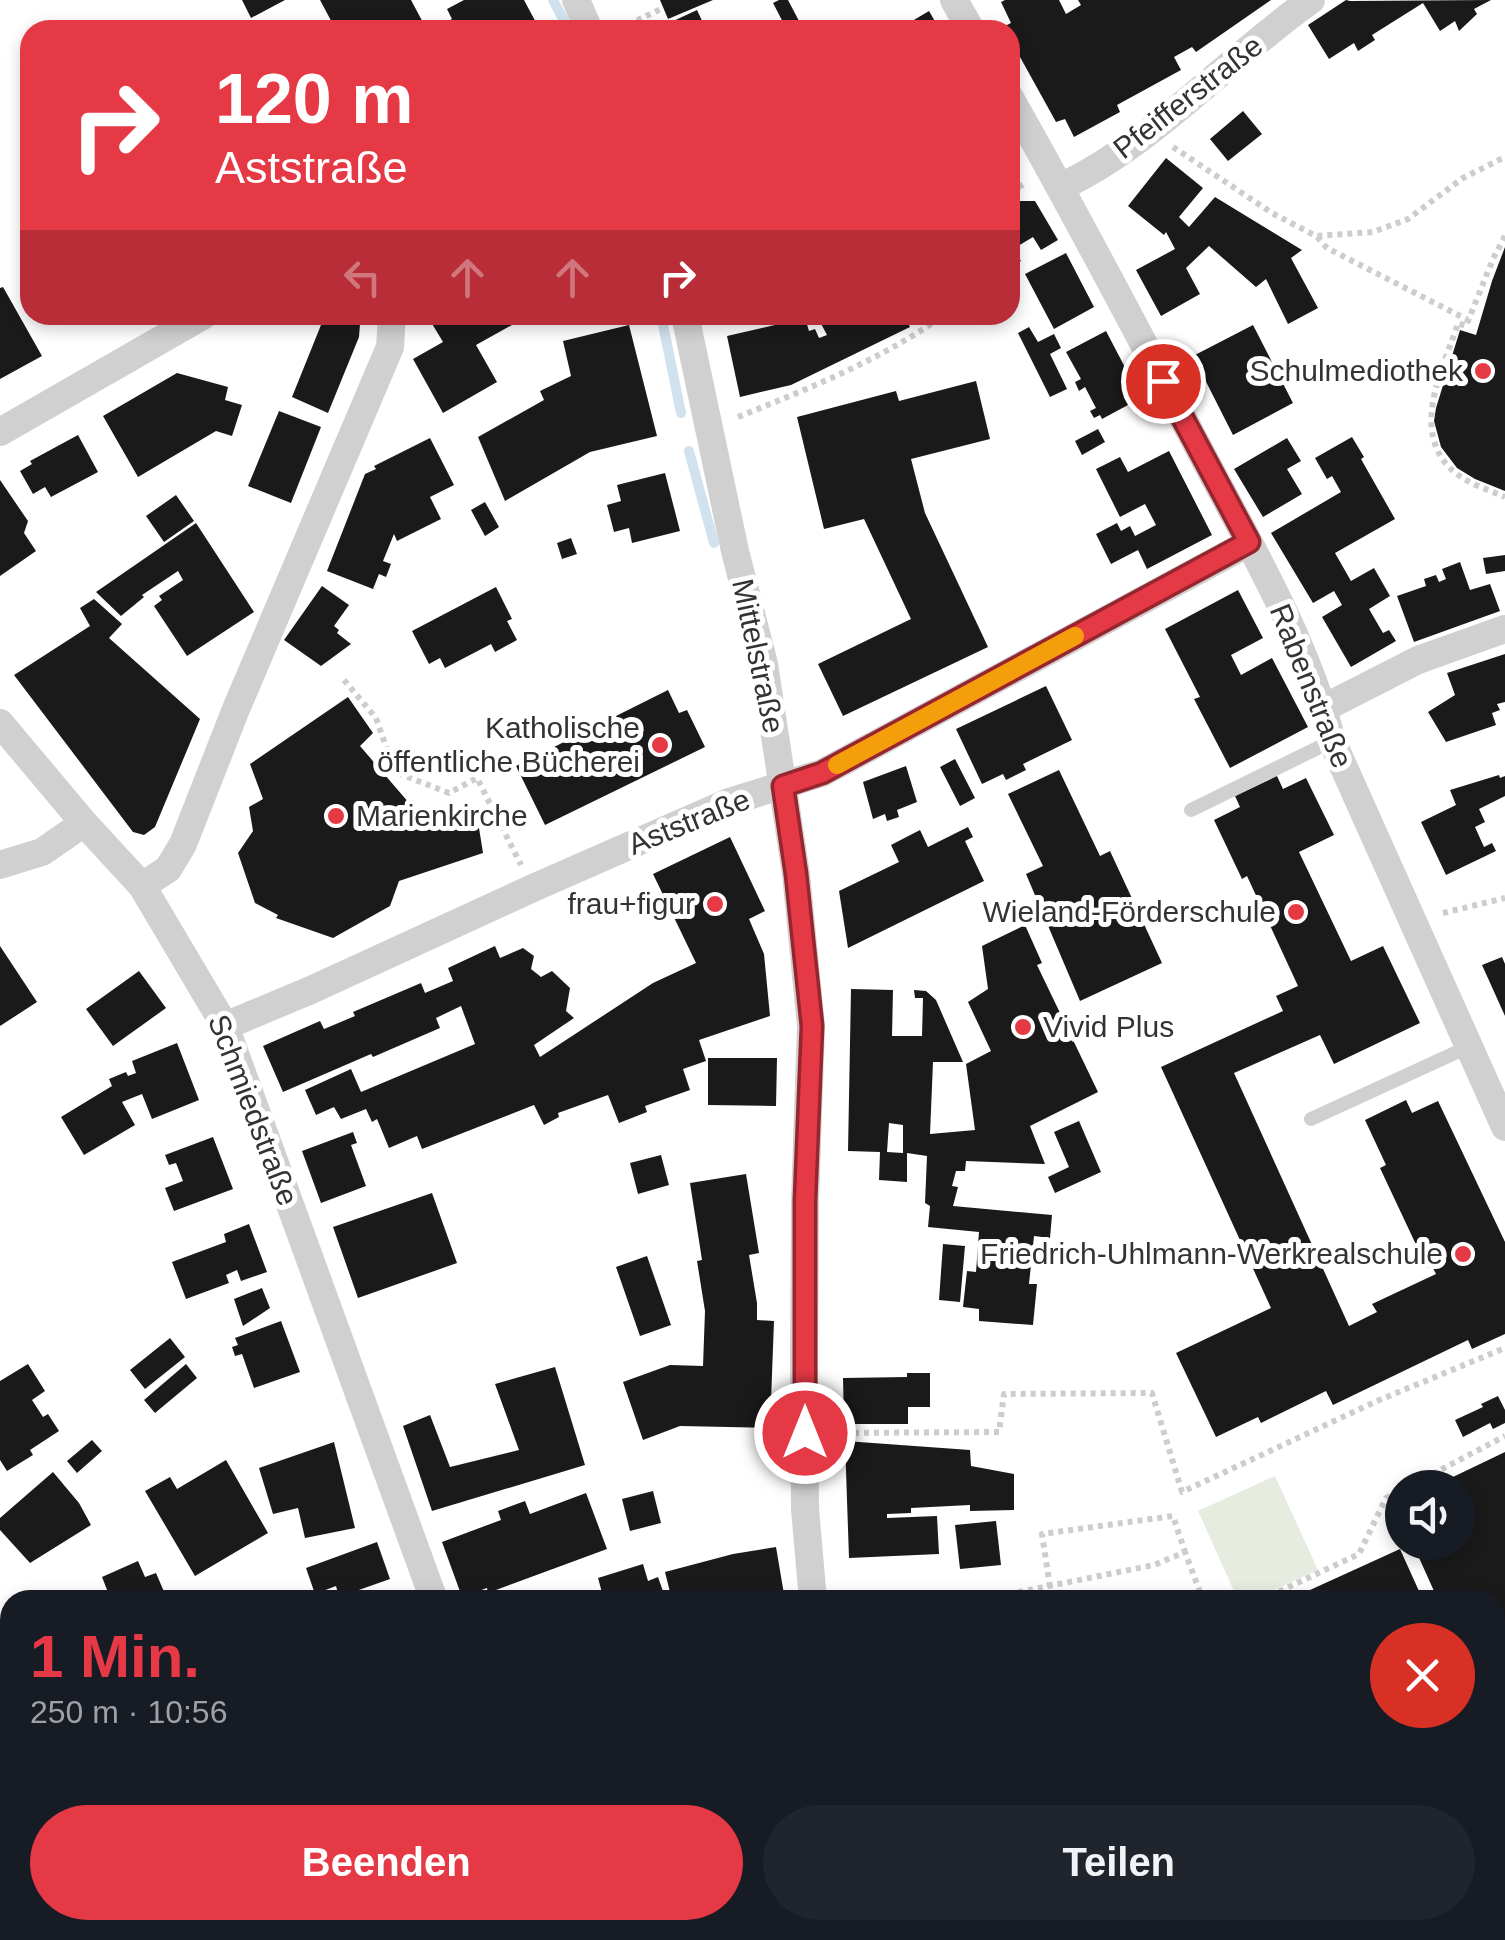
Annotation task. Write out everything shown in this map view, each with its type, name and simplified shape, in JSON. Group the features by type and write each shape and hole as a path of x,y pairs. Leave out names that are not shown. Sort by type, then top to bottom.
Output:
{"street":[{"name":"Pfeifferstraße","path":"1060,188 1155,128 1311,0"},
{"name":"Rabenstraße","path":"1020,116 1249,542 1314,679 1332,741 1505,1128"},
{"path":"0,432 187,325"},
{"path":"142,886 168,869 183,844 390,346 391,325"},
{"name":"Mittelstraße","path":"687,325 735,552 764,664 796,874 812,1026 805,1200 805,1509 812,1590"},
{"name":"Aststraße","path":"224,1026 729,802 822,773 1249,542"},
{"path":"1324,708 1418,660 1505,629"},
{"name":"Schmiedstraße","path":"0,723 84,824 142,886 224,1026 430,1590"},
{"path":"0,866 42,852 84,824"}],"lane":[{"path":"1191,810 1332,741"},
{"path":"1311,1119 1468,1047"}],"path":[{"path":"639,20 664,8"},
{"path":"1155,128 1174,148 1272,213 1316,236 1327,248 1468,320"},
{"path":"1316,236 1373,232 1408,220 1463,178 1505,158"},
{"path":"1505,236 1466,326 1458,323 1430,422 1435,448 1450,468 1468,481 1505,496"},
{"path":"709,429 830,380 930,325"},
{"path":"344,680 376,718 395,772 449,794 477,778 532,888"},
{"path":"1411,921 1505,898"},
{"path":"805,1433 999,1432 1004,1394 1152,1393 1182,1492 1377,1401 1505,1348"},
{"path":"1439,1470 1505,1436"},
{"path":"1282,1590 1359,1554 1385,1500"},
{"path":"1050,1587 1042,1534 1173,1516 1199,1590"},
{"path":"1034,1590 1154,1565 1185,1552"}],"shaded area":[{"path":"1275,1476 1318,1570 1273,1590 1234,1590 1198,1511"}],"building":[{"path":"242,0 285,0 251,18"},
{"path":"320,0 411,0 422,20 331,20"},
{"path":"464,0 524,0 535,20 450,20 447,9"},
{"path":"660,0 713,0 668,19"},
{"path":"788,0 798,20 782,20 773,3"},
{"path":"1059,0 1066,14 1081,5 1078,0 1271,0 1196,52 1192,47 1174,57 1181,70 1117,105 1120,112 1074,137 1065,119 1056,122 1020,57 1020,20 1010,20 1001,2"},
{"path":"1346,0 1491,0 1474,9 1477,14 1459,31 1455,21 1440,31 1423,3 1372,35 1375,40 1358,51 1354,43 1329,59 1308,25"},
{"path":"697,10 702,20 676,20"},
{"path":"929,11 934,20 914,20"},
{"path":"1243,111 1262,134 1228,161 1210,139"},
{"path":"1166,158 1203,188 1179,217 1189,227 1215,197 1302,250 1291,258 1318,308 1288,324 1266,279 1256,287 1209,246 1186,268 1200,294 1161,316 1136,270 1175,249 1166,232 1164,235 1128,206"},
{"path":"1020,201 1035,201 1058,240 1041,250 1033,237 1020,245"},
{"path":"1505,247 1505,491 1457,468 1441,447 1434,421 1460,330 1476,335"},
{"path":"1066,253 1094,307 1054,329 1025,274"},
{"path":"3,287 20,317 20,325 24,325 42,356 0,379"},
{"path":"321,325 360,325 359,337 328,413 292,397"},
{"path":"433,325 512,325 476,345 497,382 443,413 413,359 443,342"},
{"path":"629,325 657,436 590,452 505,501 478,437 544,400 540,391 571,376 563,341"},
{"path":"775,325 807,325 809,331 815,329 819,338 827,335 822,325 910,327 791,385 740,397 727,336"},
{"path":"1253,325 1293,403 1233,435 1193,356"},
{"path":"1029,327 1038,342 1054,334 1061,348 1050,354 1067,389 1050,397 1018,333"},
{"path":"1106,331 1141,398 1102,419 1100,415 1094,418 1090,411 1096,408 1085,387 1079,391 1075,382 1081,379 1066,352"},
{"path":"177,373 228,387 225,400 242,405 232,436 216,431 138,477 103,416"},
{"path":"976,381 990,439 911,459 925,513 988,647 843,716 818,664 911,619 864,519 824,529 797,417 896,391 899,401"},
{"path":"279,411 321,427 291,503 248,486"},
{"path":"1098,429 1105,442 1082,455 1075,441"},
{"path":"78,435 98,472 51,497 45,487 33,494 20,471 32,464 30,461"},
{"path":"1352,437 1395,519 1335,553 1351,581 1374,568 1390,596 1369,609 1383,633 1389,630 1396,641 1351,667 1322,617 1342,605 1334,591 1313,603 1271,533 1341,492 1332,476 1327,479 1315,458"},
{"path":"430,438 454,485 430,497 441,519 397,541 394,534 383,561 391,564 386,577 379,574 373,589 327,571 365,474"},
{"path":"1287,438 1301,461 1287,469 1302,494 1263,517 1234,469"},
{"path":"1169,451 1212,535 1147,569 1138,550 1111,564 1096,534 1117,523 1121,531 1130,526 1135,536 1156,525 1145,504 1120,517 1096,469 1120,457 1128,472"},
{"path":"665,473 680,531 632,543 629,528 614,532 607,505 621,501 617,485"},
{"path":"0,480 28,521 24,533 36,551 0,576"},
{"path":"176,495 194,521 164,542 146,516"},
{"path":"485,502 499,527 485,536 471,510"},
{"path":"196,523 254,612 187,656 154,606 162,600 159,596 183,580 178,571 142,595 121,616 96,592"},
{"path":"571,538 577,554 562,559 557,543"},
{"path":"1505,555 1505,571 1486,574 1483,558"},
{"path":"1460,562 1470,590 1490,584 1500,611 1414,642 1397,596 1426,586 1424,579 1436,575 1439,582 1446,579 1442,569"},
{"path":"322,586 349,605 334,626 351,644 321,666 284,640"},
{"path":"496,587 512,619 507,621 517,640 495,652 491,644 445,668 440,658 429,664 412,631"},
{"path":"1238,590 1263,638 1231,655 1241,675 1272,658 1308,727 1230,768 1194,699 1200,697 1165,629"},
{"path":"94,599 122,624 109,638 200,719 155,827 144,835 133,832 14,675 90,626 80,608"},
{"path":"1505,654 1505,702 1497,704 1500,710 1492,713 1496,725 1446,742 1428,712 1455,695 1447,673"},
{"path":"1046,686 1072,740 1023,764 1026,770 1006,780 1003,774 982,784 956,729"},
{"path":"668,690 679,713 687,710 705,747 545,825 516,766"},
{"name":"Marienkirche","path":"348,697 373,733 360,746 428,825 479,828 483,853 399,881 390,906 333,938 276,918 278,915 255,903 238,853 253,831 249,807 263,799 250,764"},
{"path":"955,759 975,798 960,806 940,767"},
{"path":"906,766 917,802 897,810 899,817 887,821 885,814 873,819 863,782"},
{"path":"1059,770 1100,856 1110,851 1162,963 1080,1001 1026,874 1043,866 1008,794"},
{"path":"1277,776 1283,789 1306,778 1334,835 1299,852 1351,961 1383,946 1420,1023 1334,1064 1320,1035 1234,1073 1349,1326 1377,1312 1372,1304 1436,1274 1432,1266 1427,1268 1380,1168 1386,1165 1365,1120 1406,1100 1412,1113 1438,1101 1505,1242 1505,1334 1472,1349 1468,1340 1333,1405 1326,1391 1261,1423 1258,1417 1216,1437 1176,1353 1271,1308 1161,1067 1283,1011 1276,996 1298,986 1247,876 1242,879 1214,820 1240,807 1235,796"},
{"path":"1505,776 1505,796 1479,809 1485,822 1475,827 1484,847 1492,843 1496,851 1446,875 1421,822 1456,805 1450,790"},
{"path":"968,827 973,837 965,841 984,881 848,948 839,891 899,862 891,845 920,830 928,847"},
{"path":"730,837 765,911 749,919 764,954 770,1016 699,1040 706,1061 683,1069 690,1090 645,1106 647,1112 619,1123 608,1095 558,1113 559,1117 544,1125 534,1105 422,1149 417,1136 389,1148 377,1119 372,1122 366,1109 341,1119 334,1107 316,1115 305,1090 351,1069 361,1092 475,1044 461,1006 436,1018 440,1028 283,1092 263,1046 320,1021 324,1029 421,983 425,993 453,981 448,968 495,946 500,958 523,948 534,956 531,969 541,977 552,971 570,988 566,1011 574,1018 534,1045 540,1057 653,983 696,963 653,874"},
{"path":"1025,925 1042,963 1037,965 1098,1092 1030,1126 1045,1164 966,1161 965,1171 956,1171 952,1186 958,1187 953,1206 1052,1215 1050,1238 1034,1236 1029,1284 1037,1284 1033,1325 979,1321 979,1309 963,1307 967,1271 976,1272 979,1232 928,1227 927,1156 907,1153 907,1182 879,1180 880,1152 848,1151 851,989 893,990 892,1036 922,1036 923,998 915,998 914,990 926,991 936,1000 963,1062 933,1062 930,1134 975,1130 966,1064 991,1051 968,1002 988,989 982,946","holes":["889,1123 903,1125 903,1153 887,1152"]},
{"path":"0,946 37,1002 0,1026"},
{"path":"1502,957 1505,964 1505,1016 1482,965"},
{"path":"139,971 166,1008 113,1046 86,1009"},
{"path":"177,1043 199,1100 152,1119 142,1094 122,1102 135,1125 84,1155 61,1117 112,1086 109,1079 126,1072 128,1076 136,1073 132,1061"},
{"path":"708,1058 777,1058 776,1106 708,1105"},
{"path":"1079,1121 1101,1172 1055,1193 1048,1177 1069,1167 1054,1132"},
{"path":"353,1132 357,1143 351,1145 366,1186 321,1203 302,1151"},
{"path":"213,1137 233,1189 174,1211 165,1188 183,1181 176,1163 169,1165 165,1155"},
{"path":"661,1155 669,1185 638,1194 630,1163"},
{"path":"746,1174 759,1253 749,1255 757,1320 774,1321 770,1428 680,1426 643,1440 623,1382 670,1365 703,1366 705,1311 697,1261 702,1260 690,1183"},
{"path":"432,1193 457,1263 358,1298 333,1227"},
{"path":"249,1224 267,1272 241,1281 237,1270 226,1275 229,1283 186,1299 172,1262 226,1242 224,1234"},
{"path":"943,1244 965,1246 960,1302 939,1300"},
{"path":"647,1256 671,1325 640,1336 616,1267"},
{"path":"262,1288 270,1308 243,1326 234,1299"},
{"path":"281,1321 300,1372 254,1388 242,1354 235,1356 235,1338"},
{"path":"170,1338 185,1357 145,1389 130,1370"},
{"path":"28,1364 45,1391 32,1400 59,1431 30,1450 33,1455 7,1471 0,1460 0,1381"},
{"path":"186,1364 197,1378 155,1413 144,1400"},
{"path":"555,1367 585,1465 432,1511 403,1426 430,1415 450,1467 519,1450 495,1384"},
{"path":"907,1373 930,1373 930,1407 908,1407 908,1424 844,1424 843,1378 907,1377"},
{"path":"1498,1396 1505,1410 1505,1423 1493,1429 1490,1423 1463,1437 1455,1420"},
{"path":"92,1440 102,1451 77,1473 67,1461"},
{"path":"845,1441 970,1450 971,1466 1014,1474 1014,1510 970,1511 970,1505 911,1508 911,1513 887,1514 887,1518 937,1516 939,1554 849,1558"},
{"path":"334,1442 355,1528 305,1538 298,1508 273,1514 259,1468"},
{"path":"1505,1452 1505,1590 1434,1590 1420,1560 1475,1560 1475,1470 1468,1470"},
{"path":"226,1460 268,1533 195,1576 145,1491 170,1477 177,1489"},
{"path":"53,1472 79,1503 91,1525 30,1563 0,1530 0,1518"},
{"path":"653,1491 661,1523 630,1531 622,1499"},
{"path":"586,1493 607,1549 496,1590 459,1590 442,1542 501,1520 498,1511 525,1501 530,1514"},
{"path":"996,1521 1001,1565 960,1569 955,1525"},
{"path":"377,1542 390,1579 359,1590 337,1590 336,1586 314,1590 306,1568"},
{"path":"776,1547 783,1590 670,1590 665,1572"},
{"path":"1385,1556 1385,1560 1405,1560 1418,1590 1310,1590"},
{"path":"138,1561 145,1577 156,1573 163,1590 107,1590 102,1577"},
{"path":"643,1564 648,1581 658,1577 663,1590 601,1590 598,1578"}],"waterway":[{"path":"553,0 564,20"},
{"path":"663,325 681,413"},
{"path":"689,451 714,543"}],"slow traffic":[{"path":"837,765 1075,636"}],"place":[{"name":"Schulmediothek","path":"1483,371"},
{"name":"Katholische öffentliche Bücherei","path":"660,745"},
{"name":"Marienkirche","path":"336,816"},
{"name":"frau+figur","path":"715,904"},
{"name":"Wieland-Förderschule","path":"1296,912"},
{"name":"Vivid Plus","path":"1023,1027"},
{"name":"Friedrich-Uhlmann-Werkrealschule","path":"1463,1254"}],"route":[{"path":"805,1433 805,1200 812,1026 783,786 822,773 1249,542 1163,381"}]}
